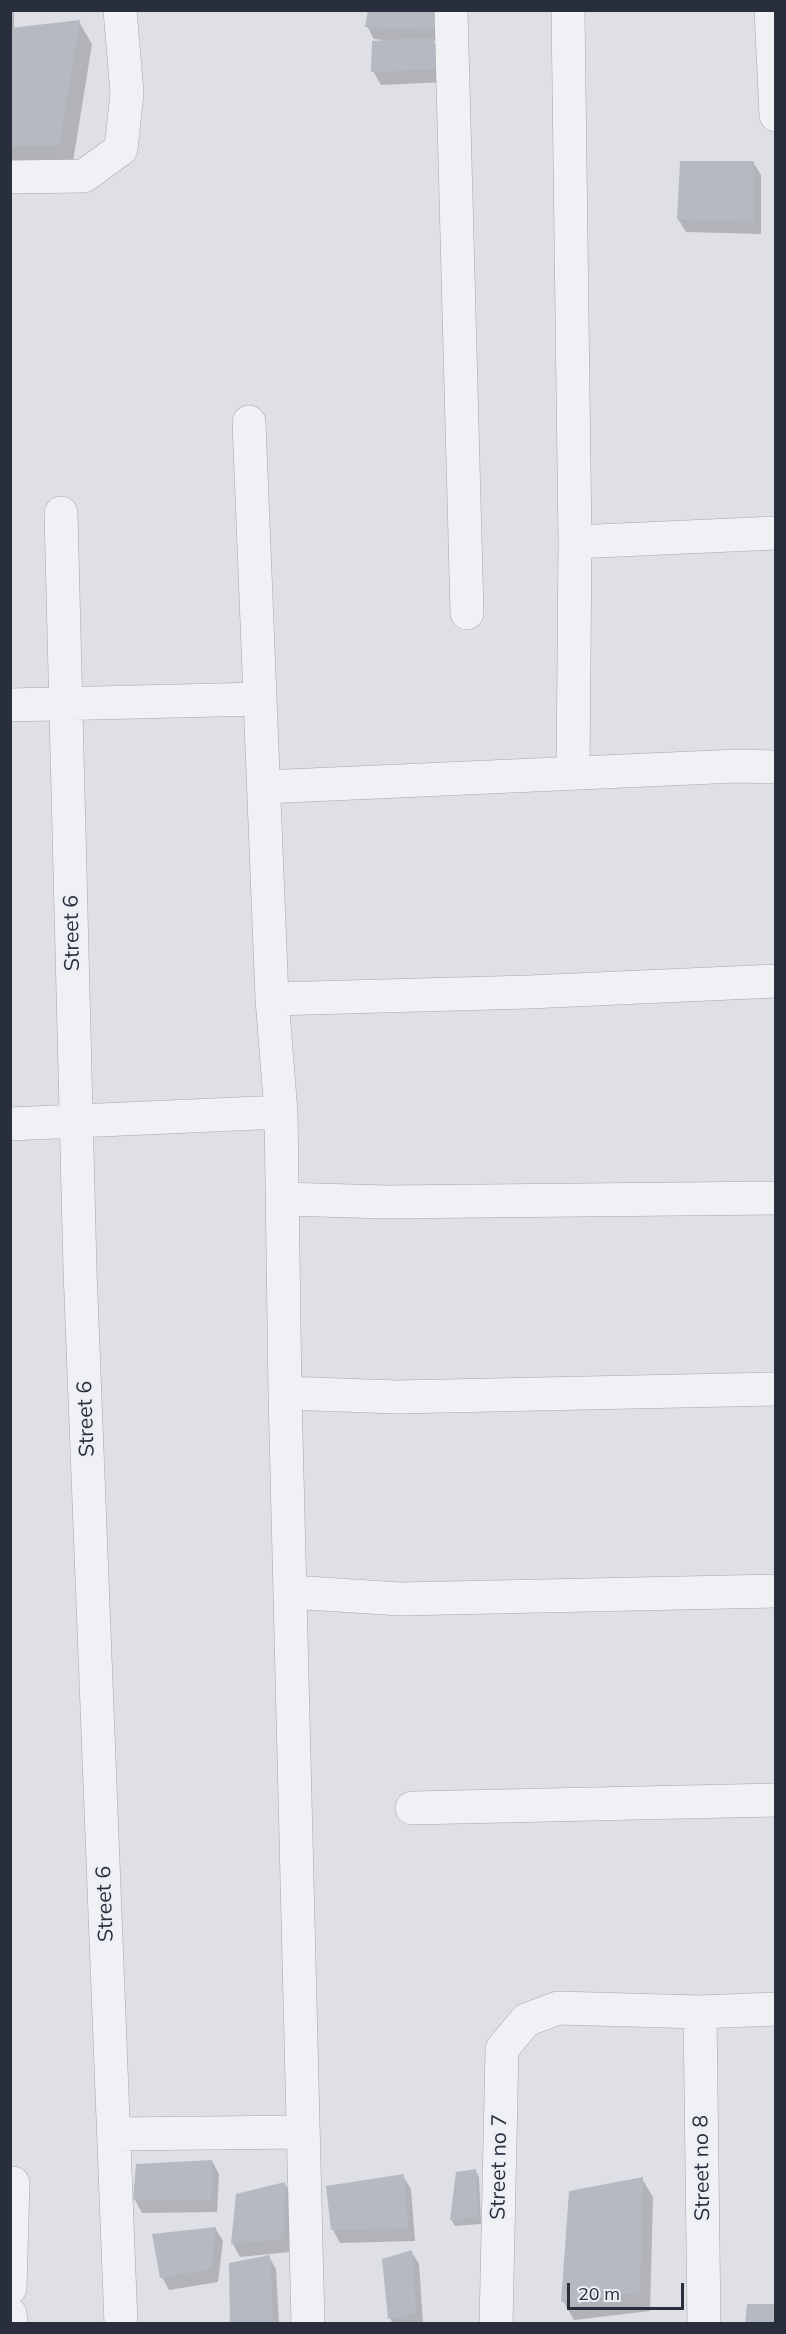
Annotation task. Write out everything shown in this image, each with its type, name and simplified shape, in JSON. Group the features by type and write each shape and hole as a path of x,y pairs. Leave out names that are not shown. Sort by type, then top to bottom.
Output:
{"street":[{"path":"10,177 84,176 121,150 127,93 120,10"},
{"path":"451,10 467,613"},
{"path":"568,10 575,542 573,773"},
{"path":"771,10 776,115"},
{"path":"249,422 272,999 283,1199 285,1393 308,2324"},
{"name":"Street 6","path":"61,513 76,1121 121,2324"},
{"path":"575,542 776,533"},
{"path":"10,705 260,699"},
{"path":"264,788 776,766"},
{"path":"272,999 529,992 776,981"},
{"path":"10,1124 280,1112"},
{"path":"283,1199 386,1202 776,1198"},
{"path":"285,1393 397,1397 776,1389"},
{"path":"291,1592 400,1599 776,1591"},
{"path":"412,1808 776,1800"},
{"name":"Street no 7","path":"496,2324 501,2049 526,2020 558,2008 700,2012"},
{"path":"700,2012 776,2009"},
{"name":"Street no 8","path":"700,2012 704,2324"},
{"path":"114,2134 303,2132"},
{"path":"10,2288 13,2183"},
{"path":"10,2314 11,2324"}],"building":[{"path":"368,10 439,10 439,29 365,27"},
{"path":"80,20 59,146 10,146 10,28"},
{"path":"433,37 439,69 371,72 372,41"},
{"path":"680,161 754,161 754,221 677,219"},
{"path":"212,2160 211,2200 133,2200 136,2164"},
{"path":"476,2169 478,2218 450,2220 456,2172"},
{"path":"404,2174 408,2228 331,2230 326,2186"},
{"path":"643,2177 640,2292 561,2302 569,2191"},
{"path":"285,2182 283,2239 231,2244 236,2194"},
{"path":"216,2227 211,2269 160,2278 152,2234"},
{"path":"412,2250 416,2313 388,2319 382,2259"},
{"path":"270,2255 273,2324 230,2324 229,2263"},
{"path":"747,2304 776,2304 776,2324 745,2324"}]}
